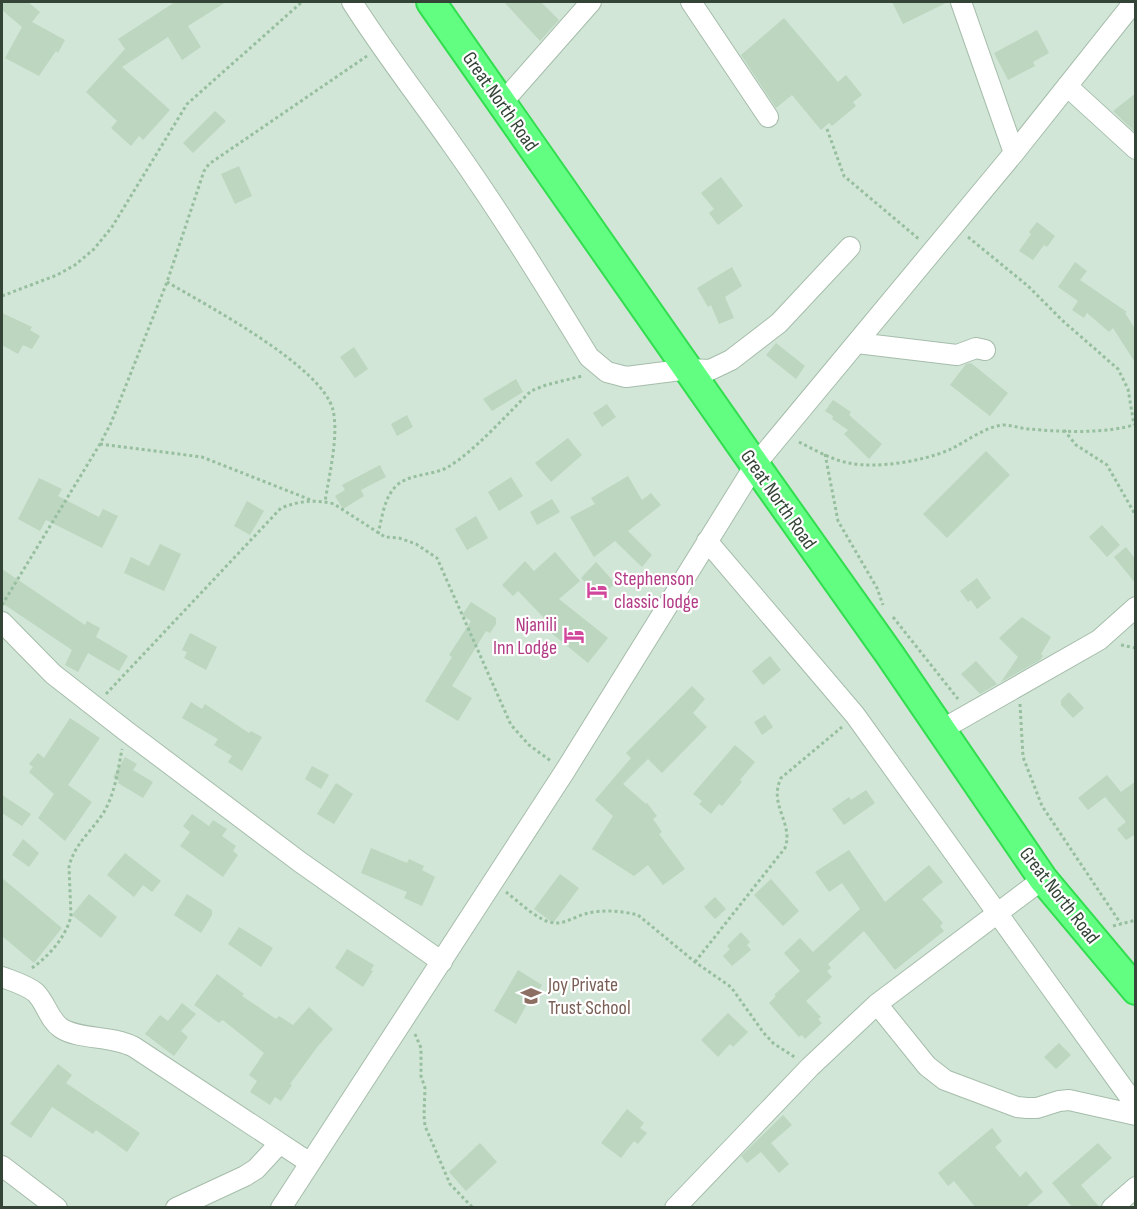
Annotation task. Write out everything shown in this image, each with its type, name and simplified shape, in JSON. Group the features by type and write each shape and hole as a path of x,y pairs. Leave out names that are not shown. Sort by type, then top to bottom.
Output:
{"highway":[{"name":"Great North Road","path":"431,2 1043,879 1136,990"}],"street":[{"path":"352,2 380,46 507,225 590,357 607,372 626,376 689,369 711,370 731,360 779,323 850,247"},
{"path":"502,103 591,2"},
{"path":"691,2 768,117"},
{"path":"962,2 1014,153"},
{"path":"281,1208 565,771 755,465 1014,153 1134,2"},
{"path":"1067,86 1136,149"},
{"path":"857,343 957,355 976,348 984,350"},
{"path":"707,541 855,716 1136,1106"},
{"path":"941,730 1099,640 1136,607"},
{"path":"2,622 53,674 126,731 309,868 442,962"},
{"path":"675,1208 810,1068 877,1004 1043,879"},
{"path":"7,979 36,994 53,1020 62,1029 127,1043 310,1163"},
{"path":"877,1004 927,1066 945,1080 1017,1107 1037,1108 1069,1100 1136,1115"},
{"path":"176,1208 245,1176 256,1169 280,1143"},
{"path":"2,1166 53,1205 71,1208"},
{"path":"1112,1208 1136,1187"}],"path":[{"path":"2,296 57,275 75,265 94,249 112,227 187,104 302,2"},
{"path":"2,606 111,423 167,282 200,179 209,164 380,46"},
{"path":"827,129 844,176 933,251"},
{"path":"781,434 851,464 886,464 932,456 1001,425 1064,430 1115,429 1135,425 1128,389 1118,369 1063,321 1028,286 954,225"},
{"path":"167,282 262,338 310,376 330,402 334,419 333,448 325,502"},
{"path":"378,534 389,496 395,487 405,480 437,473 458,460 531,392 564,380 607,372"},
{"path":"1064,430 1079,448 1107,465 1136,516"},
{"path":"100,444 202,457 313,501"},
{"path":"825,454 838,521 886,608"},
{"path":"94,706 281,508 295,503 325,502 334,504 378,534 416,544 437,558 511,725 529,745 565,771"},
{"path":"893,617 970,714"},
{"path":"1019,686 1023,757 1034,787 1053,824 1121,924"},
{"path":"695,963 785,848 788,833 776,790 781,778 855,716"},
{"path":"7,979 44,959 66,930 71,916 70,861 75,848 104,813 109,802 126,731"},
{"path":"492,882 548,921 565,922 586,913 600,912 638,915 695,963 730,987 773,1043 810,1068"},
{"path":"406,1017 421,1048 421,1076 425,1088 425,1126 450,1184 473,1208"}],"shaded area":[{"path":"2,2 1135,2 1135,1207 2,1207"}],"building":[{"path":"2,2 28,2 40,12 32,22 65,40 58,53 56,51 39,76 5,58 22,27 2,10"},
{"path":"175,2 226,2 188,26 201,47 182,60 168,37 122,67 170,110 143,140 139,136 131,146 111,128 117,121 86,92 125,49 118,39"},
{"path":"504,2 541,2 559,20 540,41"},
{"path":"892,2 948,2 903,24"},
{"path":"784,18 838,82 846,75 862,95 853,102 856,106 832,126 829,123 821,130 792,95 776,108 741,55"},
{"path":"1037,30 1049,53 1033,62 1035,66 1008,80 994,53"},
{"path":"1136,93 1136,131 1135,132 1113,111"},
{"path":"215,111 226,121 193,153 183,143"},
{"path":"239,166 252,196 235,204 221,174"},
{"path":"721,177 743,206 718,225 709,213 714,209 701,193"},
{"path":"1037,222 1055,236 1047,247 1044,245 1033,260 1019,251"},
{"path":"1075,262 1087,271 1080,280 1127,312 1125,313 1136,330 1136,364 1113,328 1109,332 1087,313 1084,318 1072,310 1078,301 1058,287"},
{"path":"732,267 742,286 725,297 734,318 719,324 711,305 708,307 697,288"},
{"path":"2,313 32,327 30,330 40,336 32,349 23,345 18,354 2,345"},
{"path":"776,343 805,366 796,379 766,355"},
{"path":"354,347 368,369 355,378 340,357"},
{"path":"971,363 1008,393 990,416 950,385 966,364"},
{"path":"516,379 523,392 492,411 483,399"},
{"path":"833,400 851,412 849,415 882,444 869,459 844,434 848,430 825,411"},
{"path":"607,404 616,417 602,427 593,413"},
{"path":"407,415 413,427 397,436 391,424"},
{"path":"568,438 582,455 551,482 535,463"},
{"path":"986,451 1010,475 947,538 923,514"},
{"path":"380,465 386,477 361,490 364,496 343,509 335,496 345,490 342,485"},
{"path":"628,476 642,500 651,493 661,505 628,531 652,555 642,567 615,541 594,557 570,517 595,504 591,498"},
{"path":"511,477 523,496 499,511 488,492"},
{"path":"39,478 62,489 58,496 99,517 103,509 118,516 102,548 46,520 40,531 18,519"},
{"path":"552,499 560,512 537,525 530,512"},
{"path":"247,501 264,511 250,535 234,526"},
{"path":"476,516 488,538 467,550 455,529"},
{"path":"1102,525 1120,545 1107,557 1089,537"},
{"path":"160,544 181,554 164,591 124,573 131,557 149,566"},
{"path":"1126,547 1136,560 1136,584 1114,557"},
{"path":"555,552 580,581 559,599 608,638 588,663 544,627 548,622 518,591 513,596 502,585 525,561 534,571"},
{"path":"596,562 615,583 600,598 581,578"},
{"path":"2,569 85,625 87,621 100,628 96,637 128,656 119,671 88,653 78,672 65,665 72,650 2,603"},
{"path":"977,578 991,598 977,609 971,600 968,602 960,591"},
{"path":"471,602 496,618 496,624 490,633 486,631 452,686 472,698 458,721 425,701 452,657 449,655 471,621 462,615"},
{"path":"1022,617 1051,637 1040,660 1001,682 1018,657 999,638"},
{"path":"190,633 217,647 206,670 184,658 187,652 182,650"},
{"path":"770,656 781,670 763,685 752,671"},
{"path":"976,661 997,684 980,694 961,674"},
{"path":"692,686 705,699 693,713 707,727 662,773 648,759 623,784 647,803 657,816 653,819 662,832 659,834 685,869 663,885 648,865 634,876 592,849 613,816 595,800 631,758 626,753"},
{"path":"1069,692 1084,708 1073,718 1061,705 1061,700"},
{"path":"191,702 202,709 205,704 249,733 251,731 262,737 242,771 228,762 232,756 214,745 218,739 182,718"},
{"path":"765,715 773,727 762,735 754,722"},
{"path":"70,718 100,738 68,785 92,802 65,841 38,818 54,794 29,772 33,767 29,764 38,753 44,758"},
{"path":"735,745 755,762 722,806 719,804 711,814 699,804 702,801 693,794"},
{"path":"125,757 137,764 133,770 153,782 143,798 118,783 119,781 113,777"},
{"path":"312,766 329,775 321,789 305,779"},
{"path":"1107,775 1121,792 1136,781 1136,834 1126,840 1117,829 1126,822 1105,797 1088,810 1078,798"},
{"path":"336,783 353,794 334,824 317,814"},
{"path":"866,790 875,803 844,825 832,809 849,797 851,800"},
{"path":"2,795 31,814 22,826 2,813"},
{"path":"192,814 209,826 213,820 227,829 222,836 236,846 233,851 238,855 223,877 180,846 190,832 183,826"},
{"path":"23,839 39,853 29,867 12,855"},
{"path":"371,848 407,863 409,859 424,866 422,870 435,877 422,906 404,898 407,892 361,873"},
{"path":"849,850 885,902 929,865 943,882 922,899 943,923 940,926 944,931 895,970 864,931 828,964 831,968 827,971 832,977 806,1001 821,1017 818,1019 822,1023 805,1039 802,1035 799,1037 769,1003 776,996 774,995 800,971 784,953 800,938 813,952 860,909 842,883 829,892 815,872"},
{"path":"125,853 161,881 152,892 143,885 134,897 107,875"},
{"path":"560,874 579,888 553,923 534,909"},
{"path":"2,878 62,928 34,963 2,936"},
{"path":"771,879 799,911 783,926 754,895"},
{"path":"89,894 117,917 101,938 72,915"},
{"path":"187,894 212,910 212,915 201,933 174,915"},
{"path":"715,897 726,909 715,919 704,907"},
{"path":"239,927 273,948 261,967 228,944"},
{"path":"741,932 750,942 747,945 751,950 732,966 723,956 730,949 727,946"},
{"path":"347,949 374,965 363,987 335,968"},
{"path":"518,970 542,985 531,1004 528,1002 516,1024 494,1011"},
{"path":"217,974 244,994 242,996 276,1019 279,1016 293,1025 309,1007 333,1029 290,1084 292,1085 281,1101 275,1097 270,1105 250,1092 257,1081 249,1075 264,1053 224,1021 219,1023 194,1005"},
{"path":"182,1003 196,1014 181,1031 188,1037 174,1056 145,1034 160,1015 168,1021"},
{"path":"728,1013 748,1032 733,1047 730,1044 718,1057 701,1040"},
{"path":"1059,1043 1071,1055 1056,1069 1044,1057"},
{"path":"58,1064 72,1075 66,1083 140,1133 127,1152 96,1130 93,1134 52,1107 31,1138 10,1124"},
{"path":"627,1109 644,1123 640,1128 647,1133 638,1144 634,1141 621,1158 601,1143"},
{"path":"783,1115 792,1125 771,1143 789,1164 779,1173 761,1152 747,1163 741,1156"},
{"path":"992,1128 1002,1141 995,1147 1020,1177 1026,1171 1043,1192 1025,1208 976,1208 954,1181 948,1186 938,1173"},
{"path":"480,1143 497,1162 466,1191 449,1172"},
{"path":"1098,1143 1112,1158 1081,1185 1100,1208 1073,1208 1052,1183"}],"place":[{"name":"Stephenson classic lodge","path":"597,590"},
{"name":"Njanili Inn Lodge","path":"574,635"},
{"name":"Joy Private Trust School","path":"531,996"}]}
